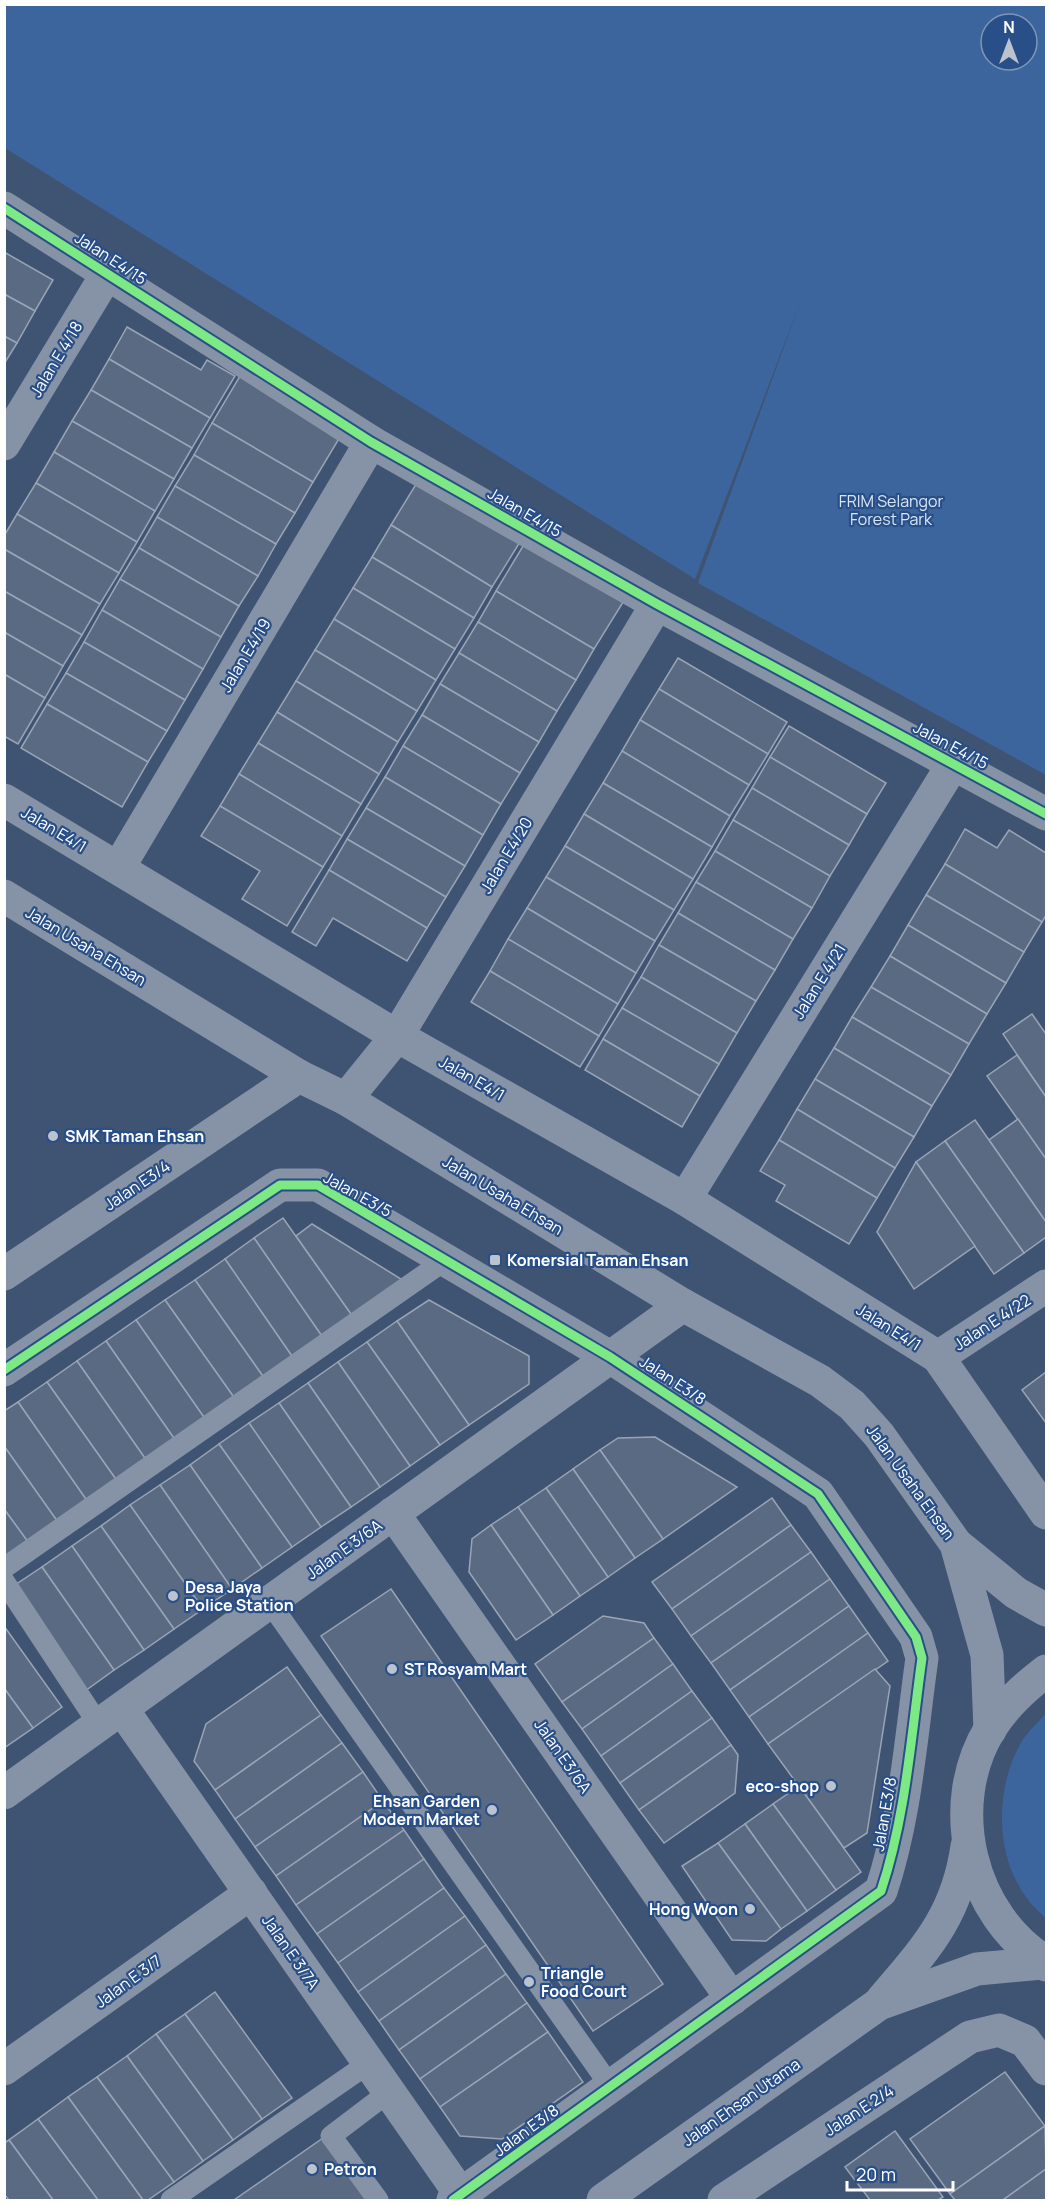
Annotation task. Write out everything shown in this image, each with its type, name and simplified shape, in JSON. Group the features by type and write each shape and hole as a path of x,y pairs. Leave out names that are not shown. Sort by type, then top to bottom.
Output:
{"street":[{"name":"Jalan E4/15","path":"4,208 371,442 657,604 1047,814"},
{"name":"Jalan E 4/18","path":"4,444 107,274"},
{"name":"Jalan E4/19","path":"119,867 371,442"},
{"name":"Jalan E4/20","path":"346,1099 397,1035 657,604"},
{"name":"Jalan E 4/21","path":"685,1199 953,764"},
{"name":"Jalan E4/1","path":"4,800 397,1035 685,1199 938,1358"},
{"name":"Jalan Usaha Ehsan","path":"4,896 299,1076 346,1099 683,1305 820,1381 852,1405 879,1435 956,1544 1016,1593 1047,1610"},
{"name":"Jalan E3/4","path":"4,1274 299,1076"},
{"name":"Jalan E3/5","path":"4,1370 280,1185 318,1185 610,1358"},
{"name":"Jalan E 4/22","path":"938,1358 1047,1286"},
{"name":"Jalan E 3/6A","path":"4,1793 683,1305"},
{"name":"Jalan E3/8","path":"457,2198 881,1891 892,1857 900,1819 922,1658 916,1637 818,1494 610,1358"},
{"path":"938,1358 1047,1513"},
{"name":"Jalan E3/6A","path":"393,1513 732,1999"},
{"name":"Jalan Usaha Ehsan","path":"956,1544 987,1655 990,1730"},
{"path":"1047,1671 1018,1693 990,1730 977,1755 969,1783 966,1812 968,1841 980,1884 1002,1922 1034,1954 1047,1963"},
{"name":"Jalan E 3/7A","path":"111,1717 251,1893 389,2092 457,2198"},
{"name":"Jalan Ehsan Utama","path":"603,2200 879,2004 914,1962 946,1917 960,1882 968,1841"},
{"name":"Jalan E 3/7","path":"4,2069 251,1893"},
{"name":"Jalan Ehsan Utama","path":"879,2004 977,1969 1047,1963"},
{"name":"Jalan E 2/4","path":"743,2195 970,2037 999,2030 1025,2041 1047,2069"}],"lane":[{"path":"4,1568 444,1261"},
{"path":"4,1581 111,1717"},
{"path":"270,1603 611,2087"},
{"path":"171,2200 369,2063"},
{"path":"371,2198 331,2136 389,2092"}],"green space":[{"name":"FRIM Selangor Forest Park","path":"4,5 1046,5 1046,775 698,583 801,300 695,579 5,148"},
{"path":"1046,1713 1046,1918 1029,1901 1016,1881 1003,1835 1002,1810 1005,1786 1012,1762 1024,1737"}],"building":[{"path":"4,252 53,280 35,311 4,294"},
{"path":"4,294 35,311 17,343 4,336"},
{"path":"127,327 201,370 207,360 235,376 210,418 109,359"},
{"path":"4,336 17,343 4,364"},
{"path":"109,359 210,418 192,448 91,390"},
{"path":"246,366 343,432 313,482 212,423"},
{"path":"91,390 192,448 174,479 72,421"},
{"path":"72,421 174,479 155,511 54,452"},
{"path":"212,423 313,482 295,513 194,455"},
{"path":"54,452 155,511 137,542 36,483"},
{"path":"194,455 295,513 276,544 175,486"},
{"path":"418,481 520,542 492,587 391,525"},
{"path":"36,483 137,542 119,573 17,514"},
{"path":"175,486 276,544 258,576 157,517"},
{"path":"17,514 119,573 100,604 4,549 4,536"},
{"path":"157,517 258,576 239,606 139,548"},
{"path":"391,525 492,587 474,618 372,557"},
{"path":"526,541 625,599 594,649 496,591"},
{"path":"139,548 239,606 221,637 120,579"},
{"path":"4,549 100,604 82,635 4,591"},
{"path":"372,557 474,618 455,649 353,588"},
{"path":"120,579 221,637 203,669 102,610"},
{"path":"353,588 455,649 436,680 334,619"},
{"path":"4,591 82,635 63,666 4,632"},
{"path":"496,591 594,649 576,680 478,622"},
{"path":"102,610 203,669 185,700 84,642"},
{"path":"334,619 436,680 417,711 315,650"},
{"path":"478,622 576,680 557,711 459,653"},
{"path":"4,632 63,666 45,698 4,674"},
{"path":"84,642 185,700 167,731 66,673"},
{"path":"315,650 417,711 398,742 296,681"},
{"path":"459,653 557,711 539,742 440,684"},
{"path":"678,658 787,722 768,754 659,689"},
{"path":"66,673 167,731 148,762 47,704"},
{"path":"4,674 45,698 18,744 4,736"},
{"path":"296,681 398,742 379,774 277,712"},
{"path":"440,684 539,742 520,773 422,715"},
{"path":"659,689 768,754 749,785 640,720"},
{"path":"47,704 148,762 122,807 21,748"},
{"path":"277,712 379,774 361,804 258,743"},
{"path":"422,715 520,773 501,804 403,746"},
{"path":"640,720 749,785 730,816 622,751"},
{"path":"789,726 886,783 867,814 770,757"},
{"path":"258,743 361,804 342,836 239,774"},
{"path":"403,746 501,804 483,835 385,777"},
{"path":"622,751 730,816 712,847 603,783"},
{"path":"770,757 867,814 849,845 752,788"},
{"path":"239,774 342,836 323,867 220,806"},
{"path":"385,777 483,835 465,866 366,808"},
{"path":"603,783 712,847 693,879 584,814"},
{"path":"752,788 849,845 830,876 733,820"},
{"path":"220,806 323,867 287,926 242,899 260,871 201,836"},
{"path":"366,808 465,866 446,897 347,839"},
{"path":"584,814 693,879 674,910 565,846"},
{"path":"733,820 830,876 812,908 715,851"},
{"path":"965,829 997,848 1009,830 1046,853 1046,915 1042,922 945,864"},
{"path":"347,839 446,897 427,928 329,870"},
{"path":"565,846 674,910 655,941 546,877"},
{"path":"715,851 812,908 793,939 696,882"},
{"path":"945,864 1042,922 1024,952 926,895"},
{"path":"329,870 427,928 407,961 333,918 316,946 292,932"},
{"path":"546,877 655,941 636,973 527,908"},
{"path":"696,882 793,939 775,970 678,913"},
{"path":"926,895 1024,952 1006,983 908,925"},
{"path":"527,908 636,973 618,1004 508,939"},
{"path":"678,913 775,970 756,1001 659,945"},
{"path":"908,925 1006,983 987,1014 890,956"},
{"path":"508,939 618,1004 599,1036 490,971"},
{"path":"659,945 756,1001 737,1033 641,977"},
{"path":"890,956 987,1014 969,1044 871,987"},
{"path":"490,971 599,1036 580,1067 471,1002"},
{"path":"641,977 737,1033 719,1064 622,1008"},
{"path":"871,987 969,1044 951,1075 852,1017"},
{"path":"622,1008 719,1064 700,1096 603,1039"},
{"path":"1032,1014 1046,1034 1046,1097 1003,1034"},
{"path":"852,1017 951,1075 932,1106 834,1048"},
{"path":"603,1039 700,1096 682,1127 585,1070"},
{"path":"834,1048 932,1106 914,1137 815,1079"},
{"path":"1017,1055 1046,1097 1046,1159 987,1076"},
{"path":"815,1079 914,1137 895,1168 797,1109"},
{"path":"797,1109 895,1168 877,1198 779,1140"},
{"path":"1018,1119 1046,1159 1046,1222 989,1140"},
{"path":"975,1120 1046,1222 1046,1237 1024,1253 945,1141"},
{"path":"779,1140 877,1198 849,1244 776,1201 785,1185 760,1171"},
{"path":"945,1141 1024,1253 994,1274 916,1162"},
{"path":"916,1162 975,1246 914,1289 877,1232"},
{"path":"283,1218 356,1321 326,1342 254,1238"},
{"path":"312,1224 409,1284 356,1321 296,1236"},
{"path":"254,1238 326,1342 296,1362 225,1259"},
{"path":"225,1259 296,1362 267,1382 195,1280"},
{"path":"195,1280 267,1382 238,1403 165,1300"},
{"path":"165,1300 238,1403 208,1423 136,1320"},
{"path":"429,1300 529,1356 529,1384 469,1425 397,1321"},
{"path":"136,1320 208,1423 178,1444 106,1341"},
{"path":"397,1321 469,1425 440,1445 367,1342"},
{"path":"106,1341 178,1444 149,1464 77,1361"},
{"path":"367,1342 440,1445 410,1466 338,1362"},
{"path":"77,1361 149,1464 120,1485 47,1382"},
{"path":"338,1362 410,1466 380,1487 308,1383"},
{"path":"1046,1372 1046,1423 1022,1390"},
{"path":"47,1382 120,1485 90,1505 18,1402"},
{"path":"308,1383 380,1487 351,1507 279,1403"},
{"path":"18,1402 90,1505 60,1525 4,1446 4,1411"},
{"path":"279,1403 351,1507 321,1527 249,1423"},
{"path":"249,1423 321,1527 292,1547 219,1444"},
{"path":"655,1437 737,1487 663,1539 600,1450 618,1438"},
{"path":"219,1444 292,1547 262,1568 190,1465"},
{"path":"4,1446 60,1525 31,1546 4,1509"},
{"path":"600,1450 663,1539 635,1558 573,1469"},
{"path":"190,1465 262,1568 232,1589 160,1485"},
{"path":"573,1469 635,1558 608,1577 546,1488"},
{"path":"160,1485 232,1589 203,1609 130,1505"},
{"path":"546,1488 608,1577 580,1596 518,1507"},
{"path":"772,1498 791,1525 672,1609 652,1582"},
{"path":"130,1505 203,1609 174,1629 101,1526"},
{"path":"518,1507 580,1596 553,1615 491,1525"},
{"path":"4,1509 31,1546 4,1564"},
{"path":"491,1525 553,1615 516,1640 469,1572 472,1539"},
{"path":"791,1525 811,1552 691,1636 672,1609"},
{"path":"101,1526 174,1629 144,1650 72,1546"},
{"path":"72,1546 144,1650 114,1670 42,1567"},
{"path":"811,1552 830,1579 711,1663 691,1636"},
{"path":"42,1567 114,1670 85,1691 12,1587"},
{"path":"830,1579 849,1606 730,1690 711,1663"},
{"name":"Ehsan Garden Modern Market","path":"391,1589 663,1984 593,2031 321,1636"},
{"path":"849,1606 868,1633 749,1717 730,1690"},
{"path":"603,1616 644,1623 654,1638 562,1702 535,1664"},
{"path":"4,1626 62,1707 33,1728 4,1688"},
{"path":"868,1633 888,1661 768,1744 749,1717"},
{"path":"654,1638 673,1664 582,1729 562,1702"},
{"path":"673,1664 692,1691 601,1756 582,1729"},
{"path":"287,1667 321,1715 215,1790 194,1761 206,1724"},
{"path":"875,1669 890,1686 867,1833 844,1848 768,1744"},
{"path":"4,1688 33,1728 4,1748"},
{"path":"692,1691 712,1718 620,1783 601,1756"},
{"path":"321,1715 342,1743 235,1819 215,1790"},
{"path":"712,1718 731,1745 639,1810 620,1783"},
{"path":"342,1743 363,1772 255,1847 235,1819"},
{"path":"731,1745 738,1755 735,1793 664,1843 639,1810"},
{"path":"363,1772 383,1801 276,1876 255,1847"},
{"path":"799,1786 861,1872 836,1890 773,1804"},
{"path":"383,1801 404,1830 296,1905 276,1876"},
{"path":"773,1804 836,1890 807,1911 745,1824"},
{"path":"745,1824 807,1911 781,1929 718,1843"},
{"path":"404,1830 424,1859 317,1934 296,1905"},
{"path":"718,1843 781,1929 766,1941 732,1940 682,1866"},
{"path":"424,1859 444,1888 338,1963 317,1934"},
{"path":"444,1888 465,1916 358,1992 338,1963"},
{"path":"465,1916 486,1945 379,2021 358,1992"},
{"path":"486,1945 506,1974 399,2050 379,2021"},
{"path":"506,1974 527,2003 420,2079 399,2050"},
{"path":"215,1992 292,2098 262,2119 185,2014"},
{"path":"527,2003 548,2032 440,2107 420,2079"},
{"path":"185,2014 262,2119 233,2140 156,2034"},
{"path":"548,2032 583,2082 502,2139 460,2136 440,2107"},
{"path":"156,2034 233,2140 203,2161 127,2056"},
{"path":"127,2056 203,2161 174,2182 97,2077"},
{"path":"1005,2072 1045,2126 950,2194 910,2139"},
{"path":"97,2077 174,2182 148,2200 143,2200 68,2097"},
{"path":"68,2097 143,2200 98,2200 38,2119"},
{"path":"38,2119 98,2200 53,2200 9,2140"},
{"path":"1045,2126 1046,2169 1003,2200 955,2200 950,2194"},
{"path":"895,2131 943,2197 938,2200 870,2200 845,2167"},
{"name":"Petron","path":"323,2138 368,2200 234,2200"},
{"path":"9,2140 53,2200 9,2200 4,2194 4,2143"},
{"path":"1046,2169 1046,2200 1003,2200"}],"cycle path":[{"path":"4,208 371,442 657,604 1046,814"},
{"path":"4,1370 280,1185 318,1185 610,1357 818,1494 916,1637 922,1658 907,1776 896,1834 881,1891 453,2200"}],"place":[{"name":"SMK Taman Ehsan","path":"53,1136"},
{"name":"Komersial Taman Ehsan","path":"495,1260"},
{"name":"Desa Jaya Police Station","path":"173,1596"},
{"name":"ST Rosyam Mart","path":"392,1669"},
{"name":"eco-shop","path":"831,1786"},
{"name":"Ehsan Garden Modern Market","path":"492,1810"},
{"name":"Hong Woon","path":"750,1909"},
{"name":"Triangle Food Court","path":"529,1982"},
{"name":"Petron","path":"312,2169"}]}
